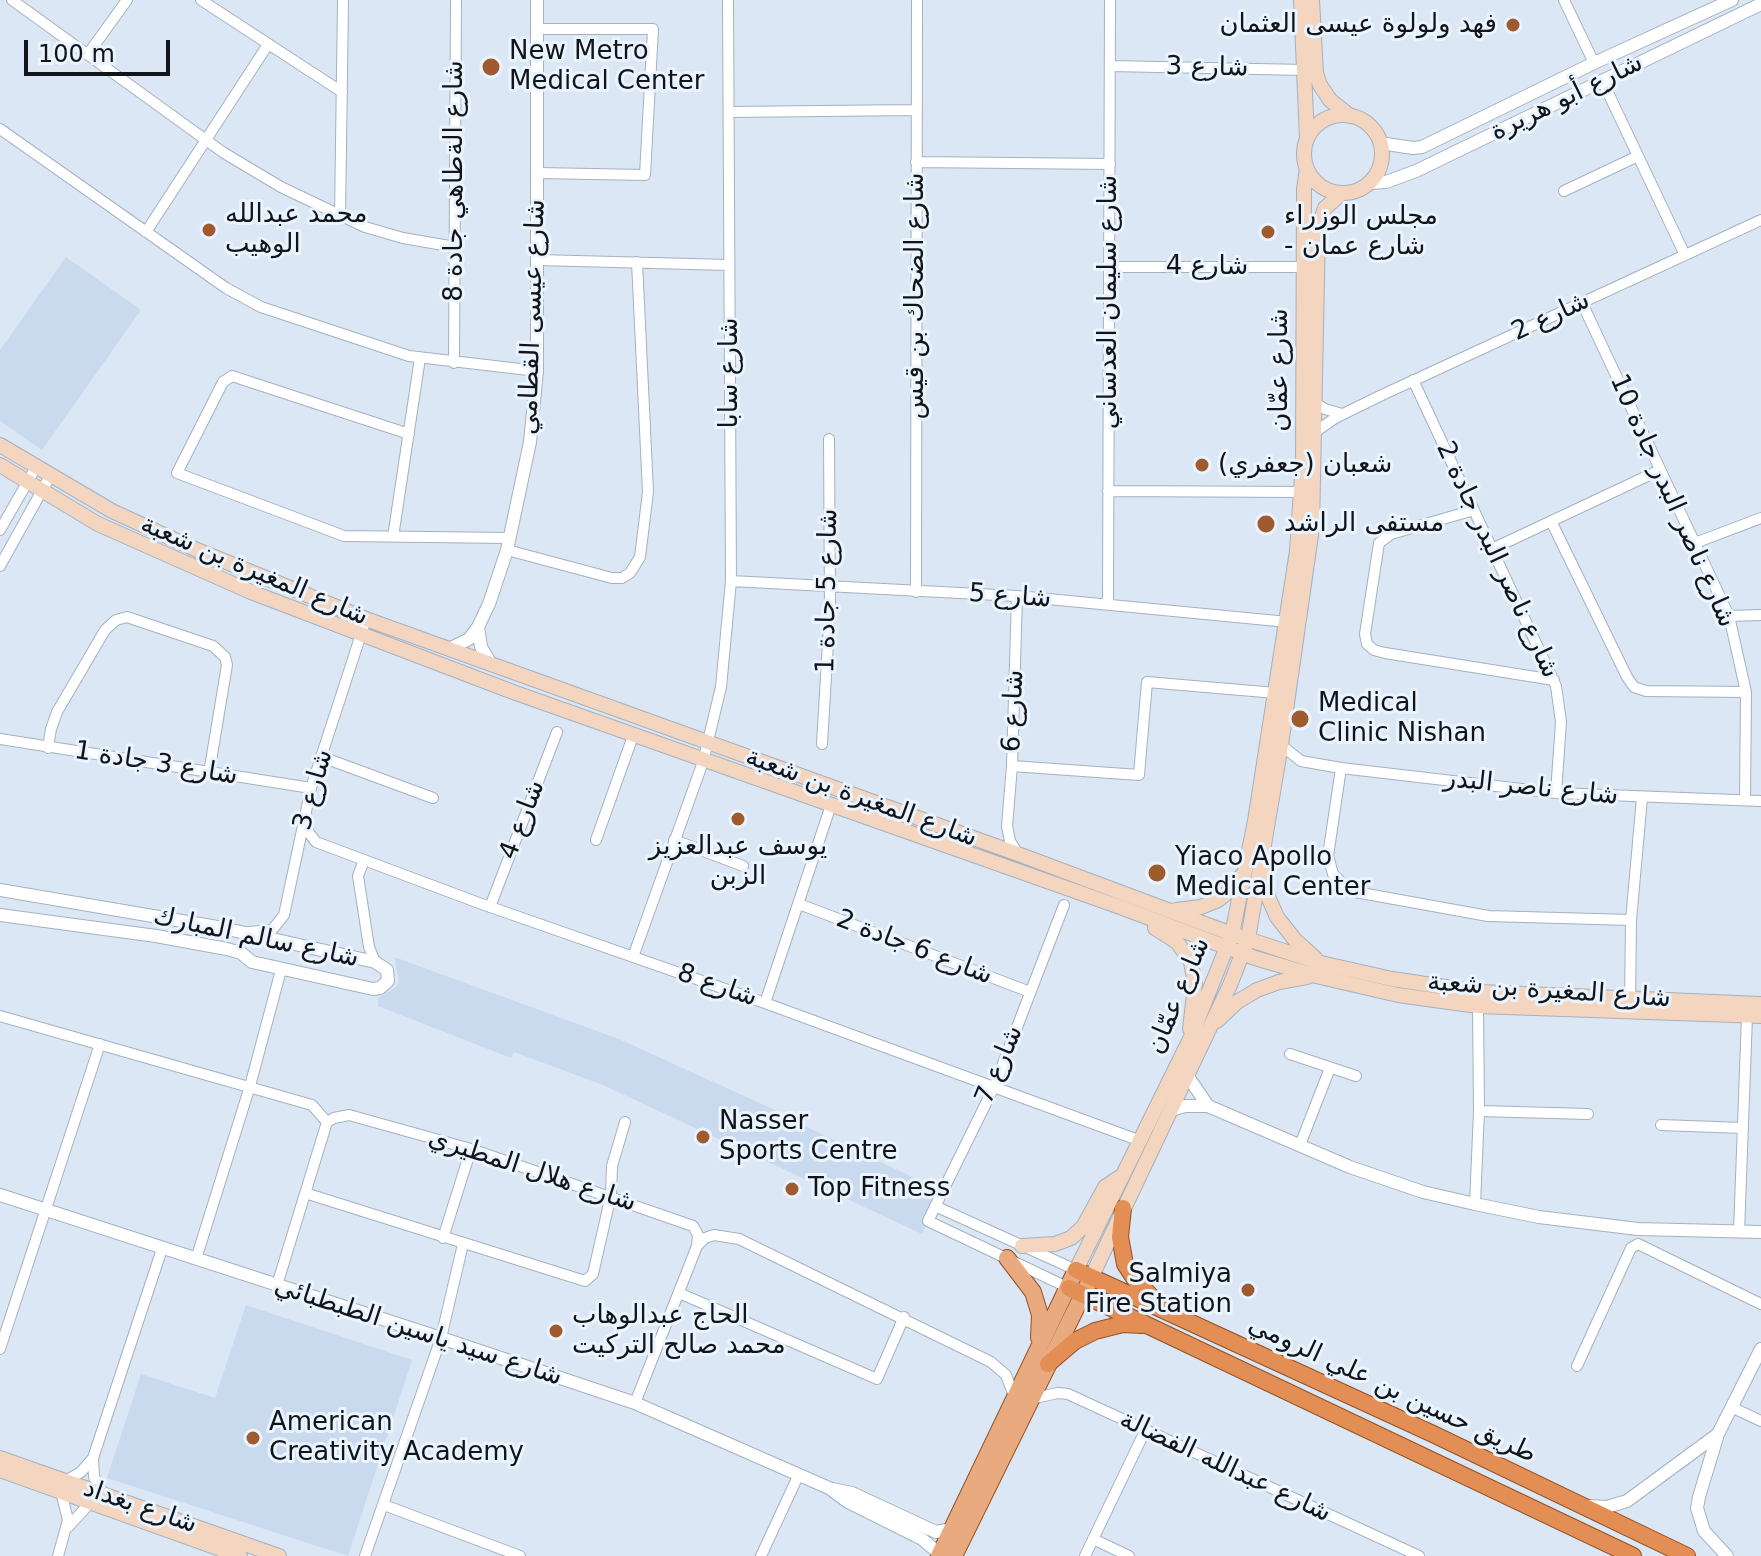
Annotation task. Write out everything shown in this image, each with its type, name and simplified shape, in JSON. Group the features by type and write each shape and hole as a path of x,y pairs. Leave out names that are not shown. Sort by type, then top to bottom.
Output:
{"highway":[{"path":"1123,1208 1120,1237 1125,1264 1141,1287 1170,1314"},
{"name":"طريق حسين بن علي الرومي","path":"1083,1274 1433,1434 1687,1556"},
{"name":"طريق حسين بن علي الرومي","path":"1076,1291 1633,1556"},
{"path":"1042,1358 1095,1331 1123,1324 1149,1326"},
{"path":"1238,1368 1247,1349"},
{"path":"1380,1435 1412,1440 1540,1501 1548,1499 1547,1489"},
{"path":"1562,1522 1560,1513 1568,1509 1668,1556"}],"main road":[{"path":"1301,0 1307,139 1304,159 1317,183 1333,192 1357,191 1370,183 1381,160 1380,143 1365,123 1330,100 1320,85 1316,73 1312,0"},
{"path":"1307,139 1325,120 1350,116"},
{"name":"شارع عمّان","path":"1083,1274 1123,1208 1208,1030 1234,945 1288,622 1302,492 1307,168"},
{"name":"شارع عمّان","path":"1248,939 1277,772 1312,528 1318,229 1325,208 1342,193"},
{"name":"شارع المغيرة بن شعبة","path":"0,445 50,476 155,531 364,627 633,736 1234,945 1398,995 1478,1006 1761,1004"},
{"name":"شارع المغيرة بن شعبة","path":"0,465 98,524 251,592 449,649 1172,910 1234,945"},
{"path":"1208,1030 1237,1002 1257,990 1319,970 1277,917 1261,866"},
{"path":"1172,910 1201,907 1218,900 1232,889 1245,871"},
{"path":"1120,907 1171,937 1188,954 1195,977 1190,1039"},
{"name":"شارع المغيرة بن شعبة","path":"1234,945 1248,939 1319,970 1479,992 1754,1016"},
{"name":"شارع عمّان","path":"939,1556 1076,1291 1121,1177 1234,945"},
{"path":"1022,1246 1055,1244 1071,1238 1083,1227 1105,1187 1121,1177"},
{"path":"1002,1256 1030,1287 1037,1301 1042,1358"},
{"name":"شارع عمّان","path":"954,1556 1022,1398"},
{"name":"شارع بغداد","path":"0,1458 63,1486 90,1503 219,1552 240,1556"},
{"name":"شارع بغداد","path":"0,1470 103,1494 279,1556"}],"street":[{"path":"12,0 206,140 281,187 340,217 390,235 455,247"},
{"path":"88,54 127,0"},
{"path":"201,0 267,46 342,92"},
{"path":"340,217 343,0"},
{"name":"شارع الةطاهي جادة 8","path":"454,363 456,0"},
{"name":"شارع عيسى القطامي","path":"478,627 508,544 530,442 537,371 537,0"},
{"name":"شارع سابا","path":"709,744 721,687 731,581 728,0"},
{"name":"شارع الضحاك بن قيس","path":"916,592 917,0"},
{"name":"شارع سليمان العدساني","path":"1108,604 1110,0"},
{"path":"1564,0 1594,63"},
{"name":"شارع أبو هريرة","path":"1380,143 1422,147 1732,0"},
{"name":"شارع أبو هريرة","path":"1370,183 1386,182 1416,171 1761,4"},
{"path":"537,29 653,29 645,175 538,173"},
{"path":"146,232 267,46"},
{"name":"شارع 3","path":"1110,66 1305,70"},
{"path":"1602,80 1685,255"},
{"path":"729,112 916,110"},
{"path":"0,129 226,288 261,307 420,358 537,371"},
{"path":"1564,191 1638,156"},
{"path":"916,162 1110,164"},
{"path":"1759,221 1761,233"},
{"name":"شارع 2","path":"1314,433 1342,414 1413,380 1759,221"},
{"path":"538,260 729,265"},
{"path":"409,434 232,376 223,382 177,473 337,535 508,544 612,578 622,578 630,573 640,557 648,492 637,262"},
{"name":"شارع 4","path":"1109,267 1304,267"},
{"name":"شارع ناصر البدر جادة 10","path":"1582,303 1729,616 1746,692 1745,800"},
{"path":"393,537 420,358"},
{"name":"شارع ناصر البدر جادة 2","path":"1413,380 1554,680 1561,722 1556,793"},
{"path":"1315,403 1342,414"},
{"name":"شارع 5 جادة 1","path":"822,744 829,655 829,439"},
{"path":"0,530 36,467"},
{"path":"1492,549 1660,470"},
{"path":"0,566 50,476"},
{"path":"1108,491 1302,492"},
{"path":"1474,510 1391,534 1379,543 1365,634 1367,644 1381,652 1554,680"},
{"path":"1695,543 1761,518"},
{"path":"1551,521 1628,681 1634,687 1646,691 1746,692"},
{"name":"شارع 5","path":"731,581 1017,596 1288,622"},
{"name":"شارع 6","path":"1017,596 1007,826 1010,841 1018,854"},
{"path":"1729,616 1761,615"},
{"path":"48,748 57,712 105,630 116,620 127,617 213,646 225,657 227,665 209,773"},
{"name":"شارع 3","path":"242,932 272,930 284,915 311,788 364,627"},
{"path":"449,649 463,644 478,627"},
{"path":"478,627 481,647 492,665"},
{"path":"1012,766 1139,775 1147,682 1276,693"},
{"name":"شارع 4","path":"490,907 557,732"},
{"path":"596,840 633,736"},
{"name":"شارع 3 جادة 1","path":"0,739 311,788"},
{"path":"633,957 709,744"},
{"name":"شارع ناصر البدر","path":"1281,745 1301,761 1341,768 1556,793 1761,801"},
{"path":"322,757 433,798"},
{"path":"1277,772 1301,761"},
{"path":"1341,768 1328,856 1333,874 1350,891 1488,916 1631,920"},
{"path":"1630,1004 1631,920 1642,798"},
{"path":"765,1003 831,805"},
{"name":"شارع 8","path":"303,825 316,842 1138,1140"},
{"path":"980,841 996,837 1007,826"},
{"path":"674,840 743,866"},
{"path":"364,860 358,876 369,947 375,962"},
{"name":"شارع سالم المبارك","path":"0,890 242,932 375,962 383,966 389,975 385,985 376,989 281,970 252,962 241,953 227,949 0,915"},
{"name":"شارع 6 جادة 2","path":"799,904 1030,992"},
{"name":"شارع 7","path":"1002,1256 928,1221 994,1087 1064,905"},
{"path":"196,1259 250,1086 281,970"},
{"path":"1475,1204 1479,1111 1478,1006"},
{"path":"0,1016 312,1105 327,1122 277,1285"},
{"path":"1739,1232 1743,1128 1754,1016"},
{"path":"0,1349 3,1331 47,1209 100,1044"},
{"path":"1290,1054 1356,1076"},
{"path":"1300,1145 1330,1068"},
{"path":"1187,1075 1208,1106"},
{"path":"1171,1110 1185,1106 1208,1106 1350,1167 1423,1192 1475,1204 1539,1217 1638,1229 1761,1232"},
{"path":"1479,1111 1588,1114"},
{"name":"شارع هلال المطيري","path":"327,1122 349,1115 471,1149 611,1195 690,1223 696,1229 697,1246"},
{"path":"305,1193 585,1281 593,1274 611,1195 612,1166 625,1122"},
{"path":"1661,1125 1743,1128"},
{"path":"443,1238 471,1149"},
{"name":"شارع سيد ياسين الطبطبائي","path":"0,1195 635,1403 829,1488 848,1502 922,1539 939,1556"},
{"path":"935,1206 1083,1274"},
{"path":"1638,1229 1638,1244"},
{"path":"635,1403 697,1246 714,1235 739,1239 904,1317 1001,1369 1022,1398"},
{"path":"1002,1236 1007,1248 1002,1256 1076,1291"},
{"path":"365,1556 441,1338 463,1244"},
{"path":"1638,1244 1761,1304"},
{"path":"1577,1366 1631,1248 1638,1244"},
{"path":"103,1494 94,1477 93,1458 162,1249"},
{"path":"679,1293 877,1379 904,1317"},
{"path":"1727,1556 1704,1531 1697,1508 1718,1434 1761,1349"},
{"name":"شارع عبدالله الفضالة","path":"1022,1398 1058,1393 1083,1401 1393,1551 1419,1556"},
{"path":"1731,1407 1761,1421"},
{"path":"1085,1556 1145,1431"},
{"path":"1579,1505 1607,1507 1622,1503 1718,1434"},
{"path":"58,1556 67,1529 63,1486 93,1458"},
{"path":"761,1556 799,1474"},
{"name":"شارع سيد ياسين الطبطبائي","path":"829,1488 852,1493 936,1532 952,1529"},
{"path":"67,1529 90,1503"},
{"path":"384,1505 520,1556"},
{"path":"1093,1539 1129,1556"}],"shaded area":[{"path":"66,257 141,310 42,450 0,421 0,350"},
{"path":"394,957 619,1039 942,1191 922,1234 603,1085 514,1052 511,1058 378,1006 378,998 396,987 399,981"},
{"name":"American Creativity Academy","path":"246,1305 412,1360 348,1556 107,1478 141,1374 215,1398"}],"place":[{"name":"فهد ولولوة عيسى العثمان","path":"1513,25"},
{"name":"New Metro Medical Center","path":"491,67"},
{"name":"محمد عبدالله الوهيب","path":"209,230"},
{"name":"مجلس الوزراء - شارع عمان","path":"1268,232"},
{"name":"شعبان (جعفري)","path":"1202,465"},
{"name":"مستفى الراشد","path":"1266,524"},
{"name":"Medical Clinic Nishan","path":"1300,719"},
{"name":"يوسف عبدالعزيز الزبن","path":"738,819"},
{"name":"Yiaco Apollo Medical Center","path":"1157,873"},
{"name":"Nasser Sports Centre","path":"703,1137"},
{"name":"Top Fitness","path":"792,1189"},
{"name":"Salmiya Fire Station","path":"1248,1290"},
{"name":"الحاج عبدالوهاب محمد صالح التركيت","path":"556,1331"},
{"name":"American Creativity Academy","path":"253,1438"}]}
